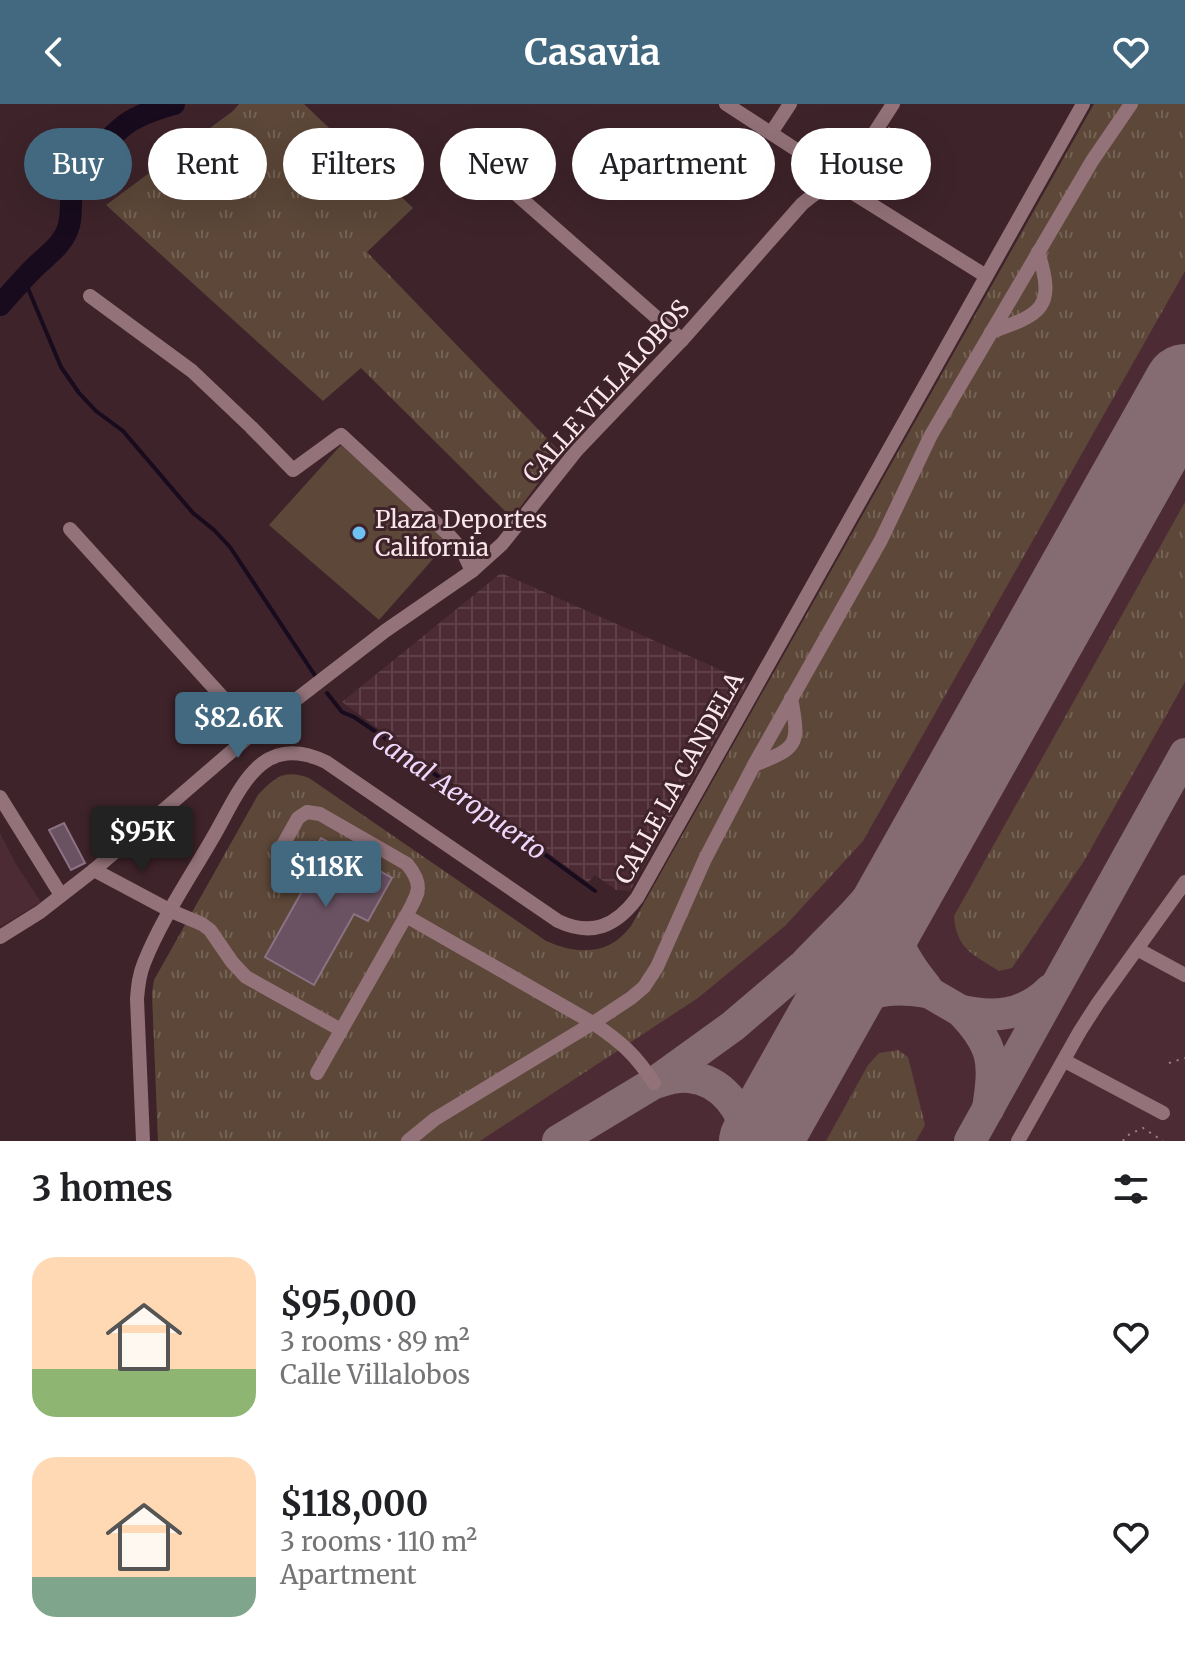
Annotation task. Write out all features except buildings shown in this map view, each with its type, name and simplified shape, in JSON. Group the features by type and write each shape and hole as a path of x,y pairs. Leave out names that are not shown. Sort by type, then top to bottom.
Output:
{"street":[{"path":"726,104 763,128"},
{"path":"774,128 790,104"},
{"path":"877,128 893,104"},
{"name":"CALLE LA CANDELA","path":"143,1141 138,981 149,952 171,911 246,781 263,762 274,756 288,752 301,753 326,762 558,921 570,926 592,928 604,926 627,911 1083,104"},
{"path":"408,1141 435,1119 593,1023 644,987 657,967 705,859 754,765 881,540 931,435 1092,161 1131,104"},
{"path":"523,200 682,340"},
{"name":"CALLE VILLALOBOS","path":"0,937 40,912 94,870 254,732 385,631 472,571 502,544 577,450 682,340 806,200"},
{"path":"864,200 986,276"},
{"path":"991,332 1022,321 1034,314 1044,302 1047,287 1038,252"},
{"path":"90,296 192,371 293,470 341,435 447,533 462,550 472,571"},
{"path":"70,529 254,732"},
{"path":"754,765 787,750 795,741 796,725 791,698"},
{"path":"0,797 61,895"},
{"path":"278,854 298,818 307,812 320,814 407,864 417,877 418,895 317,1073"},
{"path":"94,870 202,924 246,977 341,1030"},
{"path":"1018,1141 1098,1003 1184,887"},
{"path":"406,916 593,1023 622,1043 640,1061 654,1083"},
{"path":"1137,949 1185,975"},
{"path":"1065,1061 1163,1113"}],"path":[{"path":"1169,1063 1185,1058"},
{"path":"1123,1141 1126,1136 1143,1128 1163,1141"}],"shaded area":[{"path":"1094,104 1185,104 1185,1141 158,1141 154,980 258,795 281,775 309,778 546,941 577,950 610,946 622,938"},
{"path":"501,573 748,682 630,891 616,890 595,875 588,882 342,702"},
{"path":"0,833 41,902 0,927"}],"green space":[{"path":"239,104 304,104 329,128 283,128 283,200 405,200 413,208 367,252 561,453 512,518 361,368 323,401 106,205 113,200 132,200 132,186 148,174 148,200 267,200 267,128 210,128"},
{"path":"1094,104 1185,104 1185,271 863,841 785,926 698,998 480,1141 158,1141 154,980 258,795 280,776 293,774 309,778 546,941 570,949 592,950 603,948 622,936 631,926"},
{"name":"Plaza Deportes California","path":"341,445 449,541 379,620 269,525"},
{"path":"1185,502 1185,682 1084,861 1012,968 999,971 963,944 955,927 954,916"},
{"path":"898,1050 908,1057 925,1125 916,1141 826,1141 868,1065 879,1053"}],"waterway":[{"path":"0,305 64,236 69,225 74,182 92,157 128,123 174,104"},
{"path":"24,279 61,367 79,393 96,411 123,431 193,513 230,547 316,677"},
{"name":"Canal Aeropuerto","path":"327,693 342,712 388,740 595,891"}],"taxiway":[{"path":"970,1141 1185,754"},
{"path":"807,962 888,876 963,780"},
{"path":"900,891 896,920 899,943 908,963 926,987"},
{"path":"558,1141 654,1083 733,1026 802,967 818,957 836,952 865,955 961,1011 981,1035 990,1056 992,1079 988,1109"},
{"path":"812,1047 836,1018 860,999 888,990 926,992"},
{"path":"961,1011 1008,1013 1030,1005 1050,990"},
{"path":"658,1082 685,1077 712,1084 736,1108 748,1141"}],"runway":[{"path":"760,1141 1185,385"}],"place":[{"name":"Plaza Deportes California","path":"359,533"}]}
